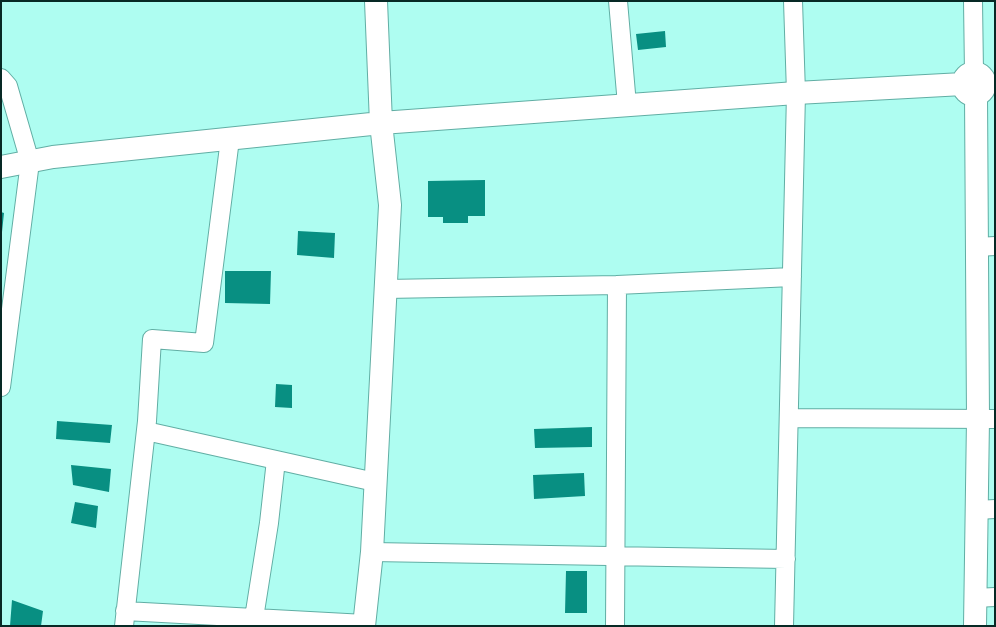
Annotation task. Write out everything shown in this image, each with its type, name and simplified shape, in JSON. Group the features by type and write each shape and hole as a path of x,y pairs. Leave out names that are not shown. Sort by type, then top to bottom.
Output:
{"street":[{"path":"230,139 204,343 152,339 146,431 124,619 254,618 364,625 372,552 390,204 380,123 376,1"},
{"path":"618,1 627,105"},
{"path":"784,626 796,93 793,1"},
{"path":"973,1 986,246 985,597 975,626"},
{"path":"1,78 8,86 30,162 1,387"},
{"path":"1,167 53,158 380,123 796,93 978,84"},
{"path":"385,289 617,285 792,276"},
{"path":"615,626 617,285"},
{"path":"789,418 986,419"},
{"path":"146,431 375,482"},
{"path":"254,618 269,523 276,460"},
{"path":"372,552 786,559"}],"building":[{"path":"665,31 666,47 638,50 636,34"},
{"path":"485,180 485,216 468,216 468,223 443,223 443,217 428,217 428,181"},
{"path":"1,212 4,213 2,232 1,232"},
{"path":"298,231 335,233 334,258 297,255"},
{"path":"225,271 271,271 270,304 225,303"},
{"path":"276,384 292,385 292,408 275,407"},
{"path":"57,421 112,425 110,443 56,439"},
{"path":"592,427 592,447 535,448 534,429"},
{"path":"71,465 111,469 109,492 73,485"},
{"path":"584,473 585,496 534,499 533,475"},
{"path":"75,502 98,506 96,528 71,523"},
{"path":"566,571 587,571 587,613 565,613"},
{"path":"12,600 43,611 41,626 10,626"}]}
